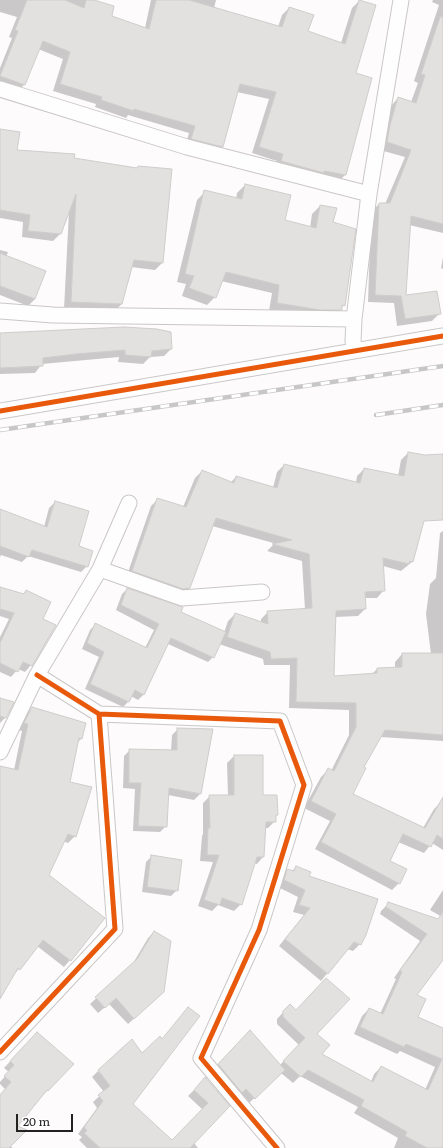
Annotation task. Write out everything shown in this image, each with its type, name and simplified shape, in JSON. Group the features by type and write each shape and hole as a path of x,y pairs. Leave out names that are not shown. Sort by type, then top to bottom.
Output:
{"street":[{"path":"355,351 353,341 354,319 369,194 401,0"},
{"path":"0,90 187,147 369,194"},
{"path":"0,311 53,315 354,319"},
{"path":"0,410 443,336"},
{"path":"0,752 37,675 100,569 129,503"},
{"path":"100,569 182,598 262,592"},
{"path":"37,675 99,714 280,721 304,785 259,930 201,1058 277,1148"},
{"path":"0,1052 115,929 99,714"}],"building":[{"path":"27,0 65,0 84,8 86,0 94,0 114,6 112,16 149,29 156,0 189,0 282,27 289,7 314,15 308,31 345,44 359,0 376,5 356,73 372,78 346,175 324,171 324,173 281,161 283,154 259,147 276,92 240,84 223,147 191,139 195,126 134,109 134,111 101,100 102,97 60,84 70,52 43,41 25,85 0,76 18,31 15,30"},
{"path":"440,17 443,17 443,224 411,216 406,295 437,291 441,314 405,319 401,296 375,295 379,203 390,203 411,150 387,142 398,97 416,103 425,75 421,74"},
{"path":"0,129 20,132 17,150 75,154 74,158 137,168 138,166 172,169 163,263 134,260 122,304 71,302 76,194 61,234 28,231 30,215 0,210"},
{"path":"245,184 291,195 285,220 316,228 320,205 337,208 333,222 356,229 345,306 342,305 342,310 320,310 277,303 279,285 226,272 216,298 189,288 194,276 185,274 204,190 242,199"},
{"path":"0,253 46,271 35,299 0,286"},
{"path":"124,327 157,329 171,332 172,349 152,351 151,357 125,355 125,350 43,358 43,366 0,368 0,333"},
{"path":"408,452 425,455 443,454 443,520 424,521 413,562 410,561 409,564 383,558 385,591 365,592 366,609 336,611 334,676 377,673 377,668 402,667 402,653 443,653 443,735 385,730 364,767 366,768 353,794 425,828 443,797 443,839 437,835 431,847 403,834 390,861 407,869 400,884 321,842 336,814 311,801 328,768 334,771 356,727 356,703 296,702 297,658 271,659 270,652 227,637 235,613 268,624 267,611 312,608 309,554 272,544 292,540 216,518 190,588 183,589 132,571 157,498 186,507 202,470 234,483 236,476 277,488 284,464 360,483 364,468 404,476"},
{"path":"55,501 89,511 79,546 93,551 88,567 32,550 29,557 0,546 0,509 47,527"},
{"path":"0,587 24,594 26,590 51,602 43,619 56,625 32,666 23,662 18,672 0,663 0,643 14,613 0,609"},
{"path":"127,588 183,607 181,612 226,632 214,658 171,638 144,695 135,690 129,702 90,684 104,652 87,643 95,623 147,648 159,624 121,605"},
{"path":"0,698 14,702 6,718 0,716"},
{"path":"32,707 86,723 82,739 79,738 70,782 92,787 76,837 68,834 49,875 105,918 71,961 43,940 20,970 18,968 0,999 0,766 18,770 28,724 24,723"},
{"path":"177,728 213,729 201,794 169,788 167,827 138,826 141,783 129,783 129,749 177,750"},
{"path":"234,755 263,755 263,795 277,795 278,815 276,815 276,822 266,822 264,857 257,857 242,905 222,898 220,905 204,900 219,855 207,855 208,828 210,828 209,795 234,795"},
{"path":"151,855 182,860 178,891 147,887"},
{"path":"296,866 311,872 309,876 378,899 366,935 361,945 354,942 328,974 285,939 310,908 299,905 305,890 284,880 287,869 294,871"},
{"path":"388,902 438,919 443,912 443,960 417,995 426,999 418,1017 443,1028 443,1148 427,1148 405,1136 407,1132 361,1106 364,1100 308,1070 301,1077 283,1061 305,1038 283,1017 283,1011 290,1004 296,1010 326,978 350,999 317,1034 330,1045 322,1054 373,1082 381,1066 428,1090 442,1059 406,1044 404,1047 360,1027 369,1008 383,1014 402,972 400,970 427,934 386,907"},
{"path":"154,931 171,941 164,992 134,1019 116,998 105,1008 95,997 137,959"},
{"path":"188,1007 200,1016 133,1104 172,1140 208,1103 194,1090 205,1077 230,1106 190,1148 100,1148 84,1133 87,1131 84,1127 103,1101 98,1095 110,1086 98,1070 132,1039 142,1053 160,1036 162,1039"},
{"path":"250,1030 285,1070 255,1099 246,1089 242,1093 218,1064"},
{"path":"37,1032 74,1064 48,1091 47,1090 18,1126 27,1130 9,1148 0,1148 0,1095 11,1082 4,1076 14,1065 10,1061"}],"railway":[{"path":"0,430 443,366"},
{"path":"376,415 443,405"}],"cycle path":[{"path":"0,411 443,336"},
{"path":"0,1052 115,929 99,714 37,675"},
{"path":"99,714 280,721 304,785 259,930 201,1058 277,1148"}]}
